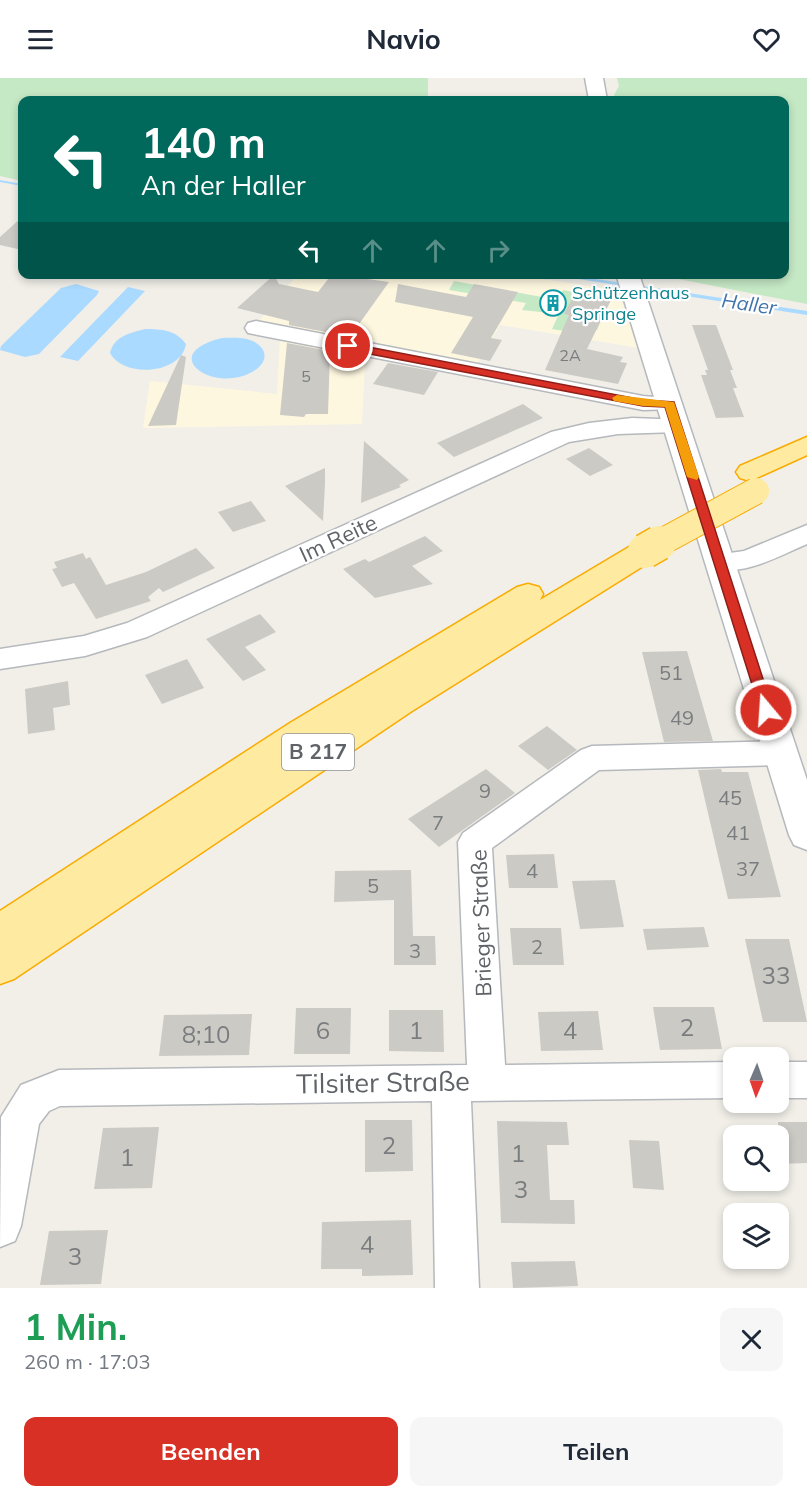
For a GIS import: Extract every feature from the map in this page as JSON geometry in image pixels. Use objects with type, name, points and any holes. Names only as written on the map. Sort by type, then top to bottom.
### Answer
[{"type":"highway","name":"B 217","points":[[0,932],[302,732],[503,608],[642,541],[753,482],[807,445]]},
{"type":"highway","name":"B 217","points":[[753,482],[807,467]]},
{"type":"highway","name":"B 217","points":[[0,967],[317,753],[512,629],[642,541]]},
{"type":"street","points":[[594,78],[597,96]]},
{"type":"street","points":[[630,284],[807,835]]},
{"type":"street","points":[[256,328],[643,403],[673,414]]},
{"type":"street","name":"Im Reite","points":[[0,658],[85,646],[138,630],[560,437],[591,428],[673,414]]},
{"type":"street","points":[[719,562],[749,559],[807,534]]},
{"type":"street","name":"Brieger Straße","points":[[469,1082],[475,842],[592,758],[780,753]]},
{"type":"street","name":"Tilsiter Straße","points":[[0,1226],[21,1117],[35,1098],[59,1088],[723,1080]]},
{"type":"street","points":[[789,1080],[807,1080]]},
{"type":"street","points":[[457,1288],[469,1082]]},
{"type":"shaded area","points":[[294,279],[542,279],[618,290],[639,348],[500,325],[476,366],[366,345],[362,424],[143,428],[150,381],[277,394],[280,339],[250,332]]},
{"type":"green space","points":[[0,78],[428,78],[428,96],[18,96],[18,180],[0,176]]},
{"type":"green space","points":[[617,78],[807,78],[807,304],[679,279],[789,279],[789,96],[614,96],[619,86]]},
{"type":"green space","points":[[454,281],[558,300],[563,290],[590,295],[580,316],[601,320],[597,330],[580,327],[577,333],[552,329],[559,314],[522,310],[526,303],[449,290]]},
{"type":"water","points":[[76,284],[99,291],[39,354],[25,357],[0,350],[1,346],[61,288]]},
{"type":"water","points":[[128,287],[145,291],[78,361],[60,357]]},
{"type":"water","points":[[145,329],[162,330],[178,336],[186,344],[182,354],[174,362],[151,370],[138,369],[117,361],[110,353],[115,343],[123,336]]},
{"type":"water","points":[[222,338],[243,338],[256,343],[263,351],[262,364],[252,372],[237,378],[208,375],[198,369],[192,362],[193,353],[203,345]]},
{"type":"building","points":[[18,221],[18,249],[0,245],[0,237]]},
{"type":"building","points":[[270,279],[276,279],[279,284],[318,292],[328,279],[368,279],[389,282],[352,334],[331,330],[331,333],[289,325],[289,321],[237,308]]},
{"type":"building","points":[[398,284],[466,297],[474,284],[518,292],[491,338],[502,340],[490,361],[451,353],[473,317],[395,302]]},
{"type":"building","points":[[576,292],[612,298],[587,349],[623,357],[620,362],[627,363],[618,384],[545,370],[569,315],[564,314]]},
{"type":"building","points":[[692,325],[716,325],[733,370],[730,370],[737,388],[733,388],[744,417],[716,418],[701,375],[707,375],[705,370],[708,370]]},
{"type":"building","points":[[287,343],[330,351],[328,414],[306,414],[304,417],[280,415]]},
{"type":"building","points":[[181,355],[186,357],[176,425],[148,426]]},
{"type":"building","points":[[388,363],[438,372],[424,395],[373,384]]},
{"type":"building","points":[[523,404],[543,418],[454,457],[437,443]]},
{"type":"building","points":[[364,441],[409,480],[399,485],[401,487],[361,503]]},
{"type":"building","points":[[589,448],[613,465],[590,476],[566,459]]},
{"type":"building","points":[[325,468],[325,484],[323,521],[285,486]]},
{"type":"building","points":[[251,501],[266,521],[233,532],[218,512]]},
{"type":"building","points":[[425,536],[443,551],[412,566],[433,584],[375,598],[343,569],[365,559],[369,562]]},
{"type":"building","points":[[196,548],[215,568],[163,592],[159,588],[148,597],[151,601],[96,619],[74,583],[62,587],[52,569],[57,568],[54,562],[83,553],[86,559],[90,557],[106,585],[146,572]]},
{"type":"building","points":[[260,614],[276,632],[245,647],[266,670],[243,681],[206,639]]},
{"type":"building","points":[[687,651],[713,741],[664,742],[642,652]]},
{"type":"building","points":[[187,659],[204,688],[162,704],[145,675]]},
{"type":"building","points":[[68,681],[70,705],[53,708],[55,730],[28,734],[25,689]]},
{"type":"building","points":[[547,726],[577,750],[548,770],[518,746]]},
{"type":"building","points":[[486,769],[515,793],[439,847],[408,819]]},
{"type":"building","points":[[721,769],[722,772],[748,772],[781,897],[728,899],[698,770]]},
{"type":"building","points":[[554,854],[558,888],[509,888],[506,855]]},
{"type":"building","points":[[411,870],[413,936],[435,936],[436,965],[394,965],[394,900],[334,902],[335,871]]},
{"type":"building","points":[[615,880],[624,927],[580,929],[572,881]]},
{"type":"building","points":[[704,927],[709,947],[647,950],[643,929]]},
{"type":"building","points":[[510,928],[561,928],[564,965],[513,965]]},
{"type":"building","points":[[745,939],[789,939],[807,1022],[763,1022]]},
{"type":"building","points":[[653,1007],[714,1007],[722,1049],[660,1050]]},
{"type":"building","points":[[296,1008],[351,1008],[350,1054],[294,1054]]},
{"type":"building","points":[[389,1010],[443,1010],[444,1052],[389,1051]]},
{"type":"building","points":[[598,1011],[603,1050],[541,1051],[538,1012]]},
{"type":"building","points":[[252,1014],[249,1055],[159,1056],[164,1015]]},
{"type":"building","points":[[365,1120],[412,1120],[413,1171],[365,1172]]},
{"type":"building","points":[[497,1121],[567,1122],[569,1145],[547,1145],[550,1200],[574,1200],[575,1224],[501,1223]]},
{"type":"building","points":[[778,1122],[807,1122],[807,1163],[789,1164],[789,1125],[778,1125]]},
{"type":"building","points":[[159,1127],[152,1188],[94,1189],[103,1128]]},
{"type":"building","points":[[629,1140],[659,1141],[664,1190],[633,1188]]},
{"type":"building","points":[[411,1220],[413,1275],[362,1276],[362,1269],[321,1269],[322,1222]]},
{"type":"building","points":[[108,1230],[101,1284],[40,1285],[49,1231]]},
{"type":"building","points":[[575,1261],[578,1286],[513,1288],[511,1262]]},
{"type":"waterway","name":"Haller","points":[[0,181],[18,184]]},
{"type":"waterway","name":"Haller","points":[[582,279],[807,313]]},
{"type":"slow traffic","points":[[617,398],[643,403],[670,404],[693,477]]},
{"type":"place","name":"Schützenhaus Springe","points":[[553,303]]},
{"type":"route","points":[[348,346],[643,403],[670,404],[766,710]]}]
